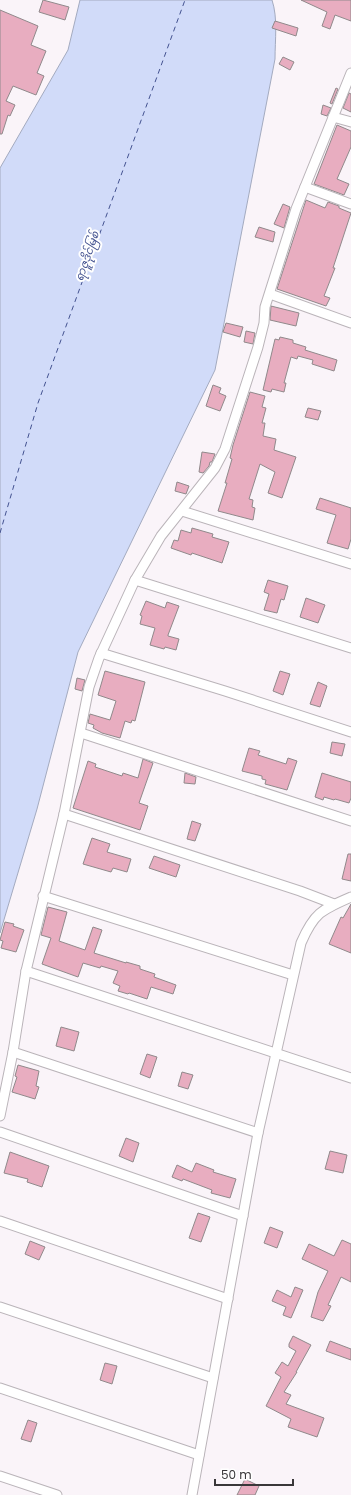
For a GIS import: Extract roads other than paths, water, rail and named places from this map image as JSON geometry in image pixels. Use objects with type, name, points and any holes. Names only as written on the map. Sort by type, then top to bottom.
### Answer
[{"type":"street","points":[[0,1116],[13,1052],[26,971],[64,814],[90,688],[101,653],[135,580],[160,536],[182,511],[215,468],[225,449],[258,347],[264,323],[265,307],[296,209],[351,73]]},
{"type":"street","points":[[333,117],[351,122]]},
{"type":"street","points":[[305,187],[351,204]]},
{"type":"street","points":[[270,294],[351,323]]},
{"type":"street","points":[[182,511],[351,564]]},
{"type":"street","points":[[135,580],[351,648]]},
{"type":"street","points":[[101,653],[351,732]]},
{"type":"street","points":[[81,733],[351,821]]},
{"type":"street","points":[[64,814],[300,891],[334,904]]},
{"type":"street","points":[[43,896],[293,975]]},
{"type":"street","points":[[192,1495],[258,1133],[275,1052],[301,943],[313,919],[334,904],[351,897]]},
{"type":"street","points":[[26,971],[351,1078]]},
{"type":"street","points":[[13,1052],[258,1133]]},
{"type":"street","points":[[0,1132],[243,1216]]},
{"type":"street","points":[[0,1221],[228,1298]]},
{"type":"street","points":[[0,1307],[213,1378]]},
{"type":"street","points":[[0,1388],[199,1455]]},
{"type":"street","points":[[0,1476],[57,1495]]},
{"type":"water","name":"ရာဇူဒိုင်မြစ်","points":[[80,0],[272,0],[276,22],[275,59],[215,370],[78,652],[37,809],[0,933],[0,168],[68,50]]}]
